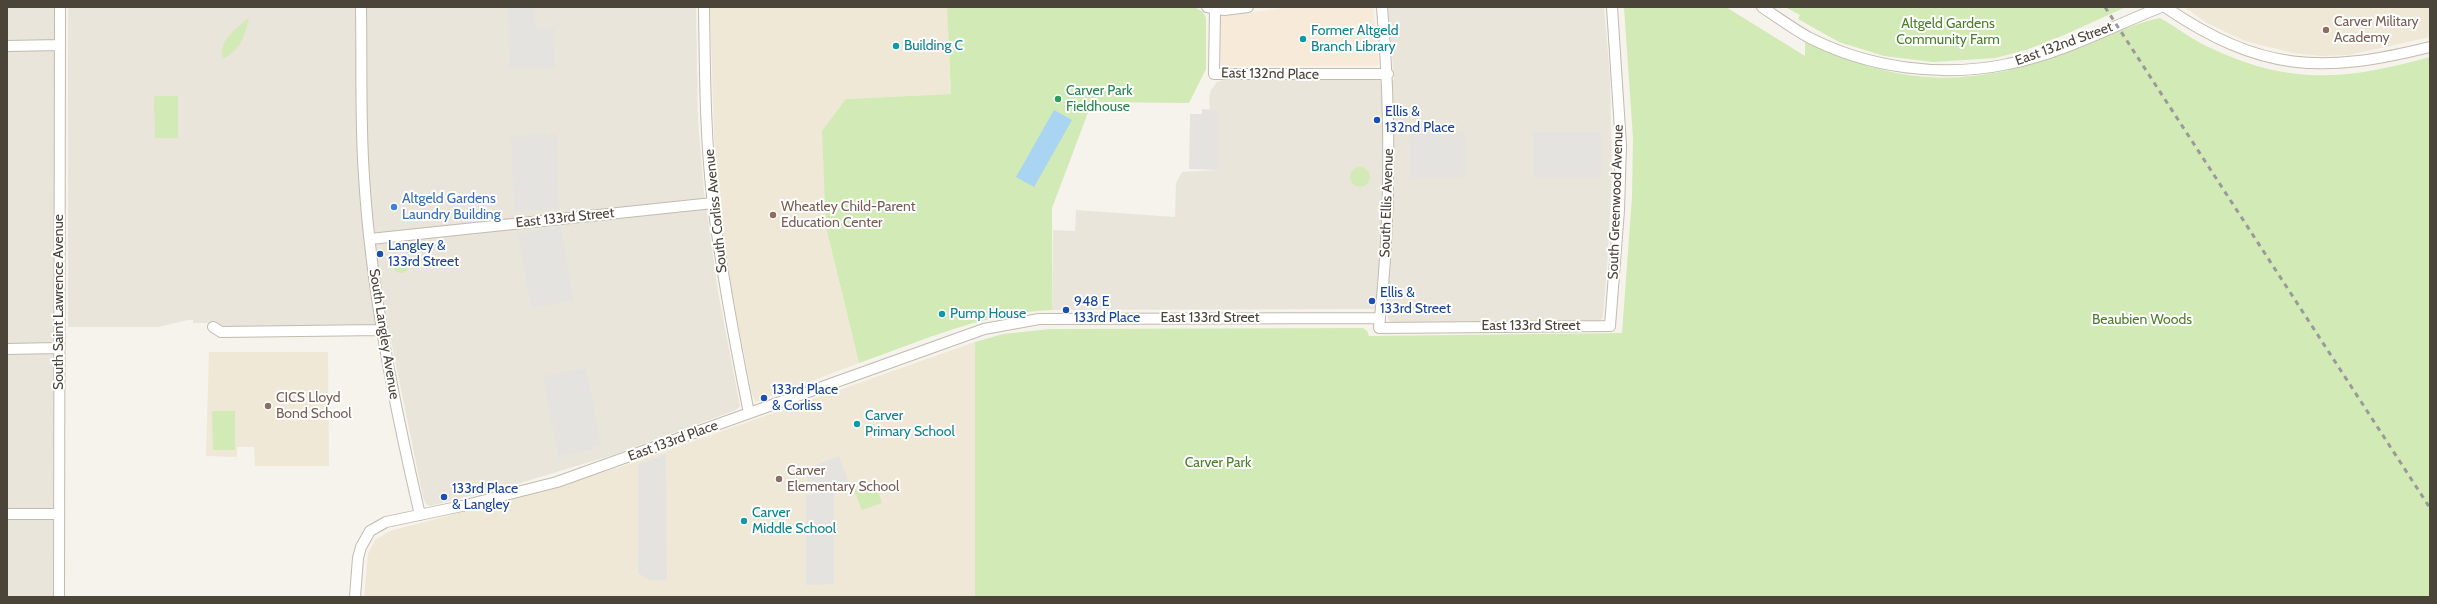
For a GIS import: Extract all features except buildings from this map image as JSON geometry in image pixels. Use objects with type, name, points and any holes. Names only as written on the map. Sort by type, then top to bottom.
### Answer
[{"type":"street","name":"South Saint Lawrence Avenue","points":[[59,597],[58,348],[60,7]]},
{"type":"street","name":"South Langley Avenue","points":[[361,7],[364,175],[370,239],[381,330],[395,408],[420,515]]},
{"type":"street","name":"South Corliss Avenue","points":[[704,7],[706,110],[713,203],[730,319],[749,413]]},
{"type":"street","points":[[1211,8],[1248,7]]},
{"type":"street","name":"South Ellis Avenue","points":[[1380,323],[1388,236],[1388,74],[1382,7]]},
{"type":"street","name":"South Greenwood Avenue","points":[[1610,326],[1619,210],[1620,151],[1612,7]]},
{"type":"street","name":"East 132nd Street","points":[[1762,7],[1808,37],[1849,54],[1907,68],[1936,70],[2008,64],[2052,52],[2161,7]]},
{"type":"street","points":[[2165,7],[2213,36],[2241,49],[2270,58],[2300,63],[2329,65],[2357,62],[2430,47]]},
{"type":"street","name":"East 132nd Place","points":[[1211,8],[1214,74],[1388,74]]},
{"type":"street","points":[[7,46],[60,45]]},
{"type":"street","name":"East 133rd Street","points":[[370,239],[713,203]]},
{"type":"street","name":"East 133rd Street","points":[[1039,319],[1610,326]]},
{"type":"street","name":"East 133rd Place","points":[[355,597],[358,558],[361,547],[370,531],[386,522],[557,482],[984,329],[1039,319]]},
{"type":"street","points":[[213,327],[221,332],[381,330]]},
{"type":"street","points":[[7,349],[58,348]]},
{"type":"street","points":[[7,514],[58,514]]},
{"type":"shaded area","points":[[7,7],[54,7],[56,597],[7,597]]},
{"type":"shaded area","points":[[68,7],[696,7],[698,119],[704,192],[718,292],[740,406],[736,410],[613,455],[510,486],[430,506],[426,504],[423,497],[388,326],[220,328],[216,323],[193,323],[193,320],[188,320],[158,327],[68,327]]},
{"type":"shaded area","points":[[508,7],[535,7],[535,29],[554,28],[555,68],[509,69]]},
{"type":"shaded area","name":"Wheatley Child-Parent Education Center","points":[[710,7],[947,7],[951,94],[846,99],[826,227],[859,363],[756,402],[752,395],[732,293],[719,203],[714,135]]},
{"type":"shaded area","points":[[1292,7],[1373,7],[1379,64],[1376,66],[1223,66],[1221,64],[1220,18],[1223,16]]},
{"type":"shaded area","points":[[1388,7],[1604,7],[1610,77],[1612,171],[1603,317],[1600,321],[1395,323],[1389,321],[1387,310],[1369,309],[1052,310],[1053,230],[1075,231],[1076,210],[1175,217],[1176,183],[1182,172],[1218,170],[1218,110],[1210,110],[1209,98],[1211,90],[1217,82],[1223,80],[1394,80]]},
{"type":"shaded area","name":"Carver Military Academy","points":[[2184,7],[2430,7],[2430,37],[2349,55],[2321,56],[2293,53],[2245,41],[2207,23]]},
{"type":"shaded area","points":[[1202,109],[1218,110],[1218,170],[1189,169],[1190,114],[1202,114]]},
{"type":"shaded area","points":[[1409,132],[1465,132],[1465,177],[1410,177]]},
{"type":"shaded area","points":[[1533,132],[1601,132],[1601,177],[1533,177]]},
{"type":"shaded area","points":[[557,134],[559,210],[514,211],[511,136]]},
{"type":"shaded area","points":[[561,227],[574,301],[531,308],[518,234]]},
{"type":"shaded area","name":"Carver Elementary School","points":[[975,342],[975,597],[364,597],[368,554],[375,540],[390,531],[542,491],[623,466]]},
{"type":"shaded area","name":"CICS Lloyd Bond School","points":[[209,352],[328,352],[329,466],[255,466],[254,447],[237,447],[237,457],[206,456]]},
{"type":"shaded area","points":[[586,368],[601,445],[592,447],[592,450],[558,456],[543,376]]},
{"type":"shaded area","points":[[666,454],[667,580],[649,580],[638,573],[638,464]]},
{"type":"shaded area","points":[[839,456],[849,483],[834,488],[834,584],[806,585],[806,495],[813,495],[805,469]]},
{"type":"green space","points":[[947,7],[1194,7],[1203,12],[1206,18],[1206,69],[1189,103],[1092,102],[1052,208],[1052,310],[1002,316],[978,322],[930,337],[859,363],[826,227],[822,131],[846,99],[951,94]]},
{"type":"green space","points":[[1624,7],[1726,7],[1805,56],[1805,42],[1841,57],[1875,68],[1907,75],[1939,78],[1970,76],[2003,71],[2038,62],[2075,50],[2140,23],[2160,18],[2208,47],[2243,62],[2296,74],[2347,74],[2374,70],[2430,57],[2430,597],[975,597],[975,342],[1003,334],[1051,329],[1363,328],[1367,331],[1369,336],[1622,333],[1632,197],[1633,138]]},
{"type":"green space","name":"Altgeld Gardens Community Farm","points":[[1785,7],[2126,7],[2064,35],[2026,50],[1995,58],[1933,62],[1884,56],[1839,42],[1798,19],[1800,15]]},
{"type":"green space","points":[[249,17],[244,36],[238,46],[223,59],[223,45],[226,40],[234,30]]},
{"type":"green space","points":[[154,96],[178,96],[178,138],[155,138]]},
{"type":"green space","points":[[1356,167],[1364,167],[1370,173],[1370,181],[1364,187],[1356,187],[1350,181],[1350,173]]},
{"type":"green space","points":[[401,255],[407,258],[410,264],[407,270],[401,273],[395,270],[392,264],[395,258]]},
{"type":"green space","points":[[212,411],[235,411],[235,450],[213,450]]},
{"type":"green space","points":[[875,482],[882,503],[862,510],[854,490]]},
{"type":"water","points":[[1054,110],[1072,120],[1034,187],[1016,177]]},
{"type":"railway","points":[[2105,7],[2430,508]]},
{"type":"place","name":"Carver Military Academy","points":[[2326,30]]},
{"type":"place","name":"Former Altgeld Branch Library","points":[[1303,39]]},
{"type":"place","name":"Building C","points":[[896,46]]},
{"type":"place","name":"Carver Park Fieldhouse","points":[[1058,99]]},
{"type":"place","name":"Ellis & 132nd Place","points":[[1377,120]]},
{"type":"place","name":"Altgeld Gardens Laundry Building","points":[[394,207]]},
{"type":"place","name":"Wheatley Child-Parent Education Center","points":[[773,215]]},
{"type":"place","name":"Langley & 133rd Street","points":[[380,254]]},
{"type":"place","name":"Ellis & 133rd Street","points":[[1372,301]]},
{"type":"place","name":"948 E 133rd Place","points":[[1066,310]]},
{"type":"place","name":"Pump House","points":[[942,314]]},
{"type":"place","name":"133rd Place & Corliss","points":[[764,398]]},
{"type":"place","name":"CICS Lloyd Bond School","points":[[268,406]]},
{"type":"place","name":"Carver Primary School","points":[[857,424]]},
{"type":"place","name":"Carver Elementary School","points":[[779,479]]},
{"type":"place","name":"133rd Place & Langley","points":[[444,497]]},
{"type":"place","name":"Carver Middle School","points":[[744,521]]},
{"type":"park label","name":"Beaubien Woods","points":[[2142,320]]},
{"type":"park label","name":"Carver Park","points":[[1218,463]]}]
